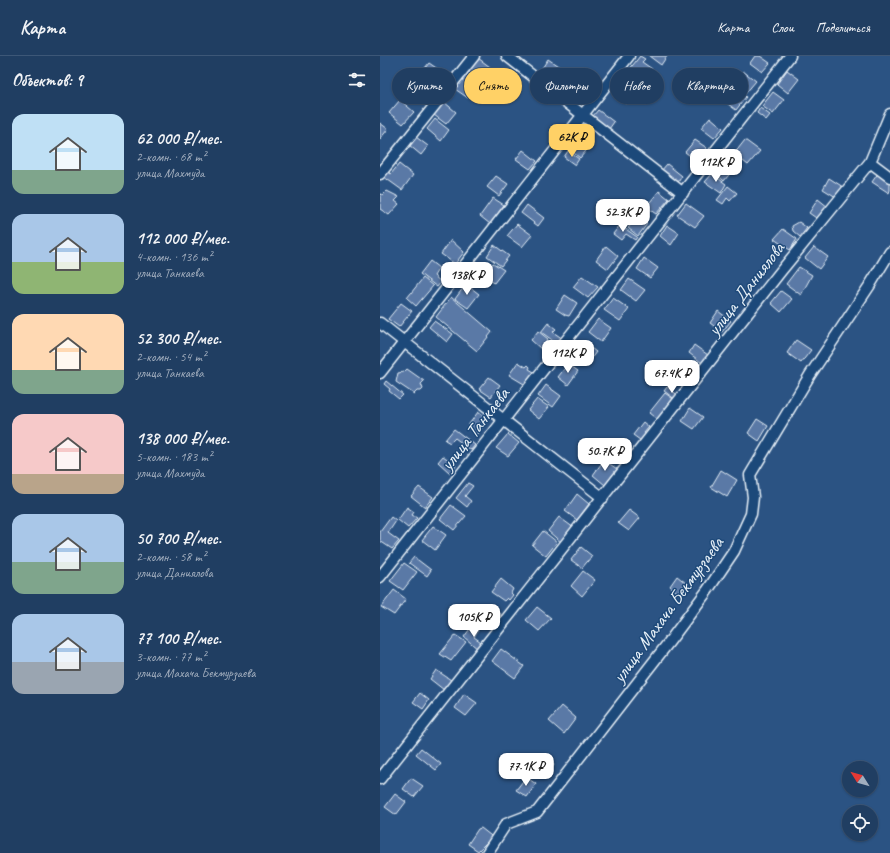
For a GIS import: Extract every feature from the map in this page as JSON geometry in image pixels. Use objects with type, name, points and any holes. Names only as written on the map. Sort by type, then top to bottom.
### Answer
[{"type":"street","points":[[380,174],[474,56]]},
{"type":"street","points":[[508,56],[682,192]]},
{"type":"street","points":[[380,373],[629,56]]},
{"type":"street","name":"улица Танкаева","points":[[380,577],[790,56]]},
{"type":"street","name":"улица Даниялова","points":[[380,780],[781,271],[870,162],[890,114]]},
{"type":"street","points":[[870,162],[890,177]]},
{"type":"street","name":"улица Махача Бекмурзаева","points":[[486,853],[506,824],[537,812],[711,585],[734,550],[750,514],[753,497],[750,475],[810,375],[870,285],[890,252]]},
{"type":"street","points":[[380,323],[603,498]]},
{"type":"building","points":[[640,56],[645,59],[642,62],[651,68],[631,68]]},
{"type":"building","points":[[649,56],[667,56],[661,65]]},
{"type":"building","points":[[755,56],[760,56],[770,63],[762,72],[750,63]]},
{"type":"building","points":[[478,58],[490,67],[489,68],[470,68]]},
{"type":"building","points":[[548,59],[561,68],[542,68]]},
{"type":"building","points":[[429,63],[436,68],[425,68]]},
{"type":"building","points":[[787,70],[799,79],[788,93],[777,84]]},
{"type":"building","points":[[748,75],[756,81],[748,90]]},
{"type":"building","points":[[464,77],[464,95],[456,90]]},
{"type":"building","points":[[773,92],[784,100],[773,114],[762,106]]},
{"type":"building","points":[[397,104],[405,104],[414,112],[403,124],[389,113]]},
{"type":"building","points":[[442,104],[446,104],[456,112],[446,124],[434,115]]},
{"type":"building","points":[[728,104],[741,104],[736,110]]},
{"type":"building","points":[[760,108],[770,115],[766,120],[757,113]]},
{"type":"building","points":[[598,110],[614,122],[609,129],[593,116]]},
{"type":"building","points":[[710,117],[723,128],[714,138],[701,128]]},
{"type":"building","points":[[435,119],[449,130],[441,141],[427,129]]},
{"type":"building","points":[[380,123],[388,129],[380,139]]},
{"type":"building","points":[[416,137],[428,146],[421,155],[409,145]]},
{"type":"building","points":[[571,137],[586,151],[580,158],[565,146]]},
{"type":"building","points":[[695,140],[707,148],[697,161],[685,152]]},
{"type":"building","points":[[745,140],[760,151],[748,165],[734,154]]},
{"type":"building","points":[[523,150],[537,161],[530,169],[516,159]]},
{"type":"building","points":[[568,151],[579,159],[575,165],[564,157]]},
{"type":"building","points":[[718,161],[732,171],[724,181],[712,170]]},
{"type":"building","points":[[399,164],[413,175],[402,190],[384,177],[387,171],[391,174]]},
{"type":"building","points":[[667,164],[682,176],[677,184],[661,171]]},
{"type":"building","points":[[879,172],[890,179],[889,193],[872,182]]},
{"type":"building","points":[[712,174],[726,184],[721,193],[705,182]]},
{"type":"building","points":[[496,176],[508,184],[499,196],[487,187]]},
{"type":"building","points":[[829,178],[843,187],[836,197],[823,189]]},
{"type":"building","points":[[728,186],[737,193],[730,201],[727,198],[723,204],[717,200]]},
{"type":"building","points":[[387,191],[399,197],[395,201],[399,204],[389,215],[380,209],[380,194],[383,195]]},
{"type":"building","points":[[659,191],[669,199],[656,214],[646,207]]},
{"type":"building","points":[[493,198],[504,205],[490,224],[480,216]]},
{"type":"building","points":[[818,199],[828,207],[819,220],[809,213]]},
{"type":"building","points":[[686,203],[704,216],[695,227],[677,215]]},
{"type":"building","points":[[527,205],[544,218],[538,226],[521,213]]},
{"type":"building","points":[[637,216],[647,224],[638,236],[628,228]]},
{"type":"building","points":[[799,222],[807,228],[800,237],[793,231],[792,226]]},
{"type":"building","points":[[517,224],[532,235],[522,247],[507,236]]},
{"type":"building","points":[[620,225],[637,237],[635,240],[626,234],[621,240],[613,234]]},
{"type":"building","points":[[667,225],[679,233],[671,245],[660,236]]},
{"type":"building","points":[[783,229],[797,239],[790,250],[774,239]]},
{"type":"building","points":[[451,240],[464,252],[455,264],[441,254]]},
{"type":"building","points":[[494,245],[509,256],[501,266],[487,256]]},
{"type":"building","points":[[606,246],[618,256],[608,269],[596,260]]},
{"type":"building","points":[[814,247],[828,257],[819,269],[805,258]]},
{"type":"building","points":[[644,258],[658,268],[650,278],[637,269]]},
{"type":"building","points":[[430,261],[439,268],[434,276],[441,282],[437,287],[420,274]]},
{"type":"building","points":[[493,263],[504,270],[494,283],[484,275]]},
{"type":"building","points":[[799,267],[812,275],[801,295],[786,284]]},
{"type":"building","points":[[582,276],[598,287],[588,298],[573,287]]},
{"type":"building","points":[[423,278],[433,286],[416,306],[407,298]]},
{"type":"building","points":[[629,279],[645,290],[636,301],[621,290]]},
{"type":"building","points":[[466,284],[479,294],[468,308],[455,299]]},
{"type":"building","points":[[781,291],[792,299],[781,312],[771,303]]},
{"type":"building","points":[[565,295],[577,303],[569,316],[556,309]]},
{"type":"building","points":[[451,297],[492,332],[477,351],[436,317]]},
{"type":"building","points":[[613,298],[629,309],[620,321],[604,310]]},
{"type":"building","points":[[401,303],[412,311],[399,327],[388,319]]},
{"type":"building","points":[[718,311],[731,321],[722,332],[710,323]]},
{"type":"building","points":[[598,319],[611,328],[601,342],[588,332]]},
{"type":"building","points":[[434,321],[453,334],[447,342],[429,327]]},
{"type":"building","points":[[548,323],[556,329],[553,332],[563,339],[559,345],[541,332]]},
{"type":"building","points":[[538,331],[548,339],[541,349],[531,340]]},
{"type":"building","points":[[796,340],[811,350],[801,363],[787,353]]},
{"type":"building","points":[[582,341],[596,352],[587,364],[572,353]]},
{"type":"building","points":[[694,345],[708,355],[702,363],[689,353]]},
{"type":"building","points":[[518,362],[526,367],[528,365],[530,367],[529,369],[534,372],[524,384],[509,375]]},
{"type":"building","points":[[568,364],[578,371],[568,385],[558,377]]},
{"type":"building","points":[[407,369],[424,381],[421,384],[423,389],[421,391],[417,391],[414,394],[396,382],[398,373],[404,372]]},
{"type":"building","points":[[489,377],[500,385],[491,397],[479,389]]},
{"type":"building","points":[[386,381],[403,395],[399,399],[389,391],[390,389],[384,384]]},
{"type":"building","points":[[546,385],[561,396],[553,407],[538,396]]},
{"type":"building","points":[[667,387],[679,396],[676,400],[664,391]]},
{"type":"building","points":[[665,393],[676,401],[659,421],[649,413]]},
{"type":"building","points":[[537,399],[549,407],[539,419],[528,410]]},
{"type":"building","points":[[690,408],[703,417],[694,429],[682,421]]},
{"type":"building","points":[[478,412],[488,420],[477,434],[467,427]]},
{"type":"building","points":[[757,419],[768,426],[759,441],[748,433]]},
{"type":"building","points":[[643,422],[649,427],[644,433],[649,436],[644,443],[633,435]]},
{"type":"building","points":[[454,429],[475,445],[471,450],[455,438],[450,443],[445,440]]},
{"type":"building","points":[[508,434],[519,443],[508,456],[496,448]]},
{"type":"building","points":[[623,448],[632,453],[626,463],[616,457]]},
{"type":"building","points":[[443,456],[456,465],[450,473],[438,462]]},
{"type":"building","points":[[604,460],[617,469],[605,485],[593,475]]},
{"type":"building","points":[[721,470],[737,480],[727,497],[711,487]]},
{"type":"building","points":[[468,483],[473,486],[465,496],[471,501],[467,507],[456,498]]},
{"type":"building","points":[[419,487],[433,497],[425,507],[411,496]]},
{"type":"building","points":[[577,494],[589,504],[577,520],[565,511]]},
{"type":"building","points":[[451,505],[466,516],[454,530],[440,519]]},
{"type":"building","points":[[407,507],[414,512],[412,515],[417,518],[408,528],[398,520]]},
{"type":"building","points":[[629,510],[640,518],[629,531],[618,523]]},
{"type":"building","points":[[391,517],[396,521],[388,533],[399,541],[392,549],[380,541],[380,532]]},
{"type":"building","points":[[559,517],[574,528],[563,544],[548,531]]},
{"type":"building","points":[[433,526],[446,535],[435,550],[422,540]]},
{"type":"building","points":[[543,531],[557,542],[546,556],[532,545]]},
{"type":"building","points":[[581,547],[592,556],[582,568],[571,560]]},
{"type":"building","points":[[414,557],[431,570],[427,576],[409,563]]},
{"type":"building","points":[[404,563],[417,572],[403,590],[390,581]]},
{"type":"building","points":[[583,571],[595,580],[582,596],[571,586]]},
{"type":"building","points":[[677,576],[686,583],[678,593],[670,586]]},
{"type":"building","points":[[501,579],[513,589],[511,593],[513,595],[509,600],[507,598],[504,601],[491,592]]},
{"type":"building","points":[[394,590],[406,599],[394,615],[381,607]]},
{"type":"building","points":[[488,604],[501,614],[500,616],[496,614],[490,623],[479,615]]},
{"type":"building","points":[[537,607],[551,618],[539,631],[526,620]]},
{"type":"building","points":[[472,626],[478,630],[474,637],[484,644],[479,650],[464,637]]},
{"type":"building","points":[[455,635],[466,642],[451,661],[440,654]]},
{"type":"building","points":[[501,649],[524,666],[515,678],[492,661]]},
{"type":"building","points":[[436,670],[451,680],[444,690],[430,679]]},
{"type":"building","points":[[420,693],[429,700],[423,709],[413,702]]},
{"type":"building","points":[[464,694],[477,703],[466,716],[455,708]]},
{"type":"building","points":[[562,706],[576,718],[564,734],[549,721]]},
{"type":"building","points":[[421,748],[441,764],[436,770],[416,754]]},
{"type":"building","points":[[545,755],[554,765],[544,778],[532,768]]},
{"type":"building","points":[[526,777],[536,784],[527,797],[516,790]]},
{"type":"building","points":[[411,778],[423,786],[414,797],[403,789]]},
{"type":"building","points":[[395,794],[406,802],[396,815],[385,807]]},
{"type":"building","points":[[481,828],[495,839],[491,844],[487,842],[478,851],[468,844],[478,829]]}]
